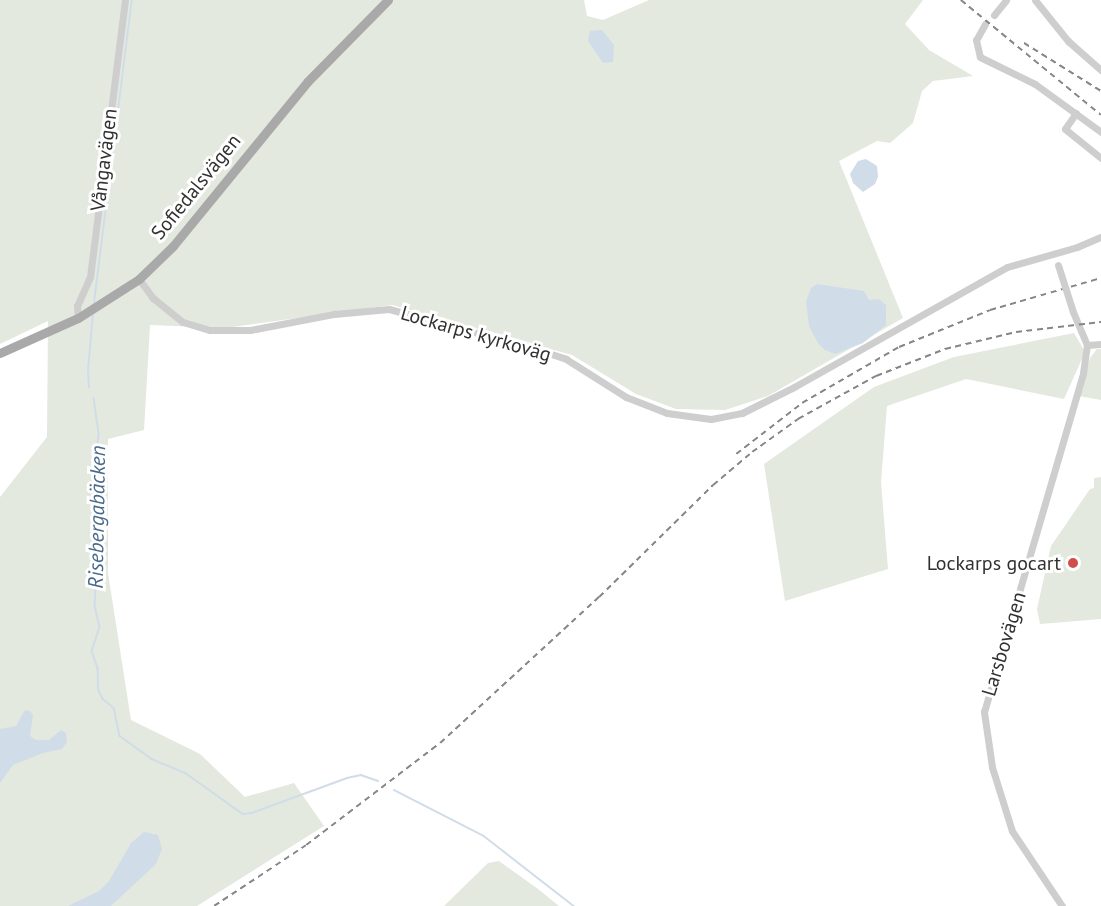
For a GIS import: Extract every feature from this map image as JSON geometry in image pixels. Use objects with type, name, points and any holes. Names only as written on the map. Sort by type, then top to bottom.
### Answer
[{"type":"main road","name":"Sofiedalsvägen","points":[[0,353],[103,304],[139,279],[173,246],[308,81],[388,0]]},
{"type":"street","name":"Vångavägen","points":[[80,316],[76,306],[90,277],[125,0]]},
{"type":"street","points":[[993,15],[1006,0]]},
{"type":"street","points":[[1035,0],[1068,41],[1101,70]]},
{"type":"street","points":[[986,24],[976,40],[980,57],[1035,84],[1101,132]]},
{"type":"street","points":[[1076,113],[1065,129],[1101,158]]},
{"type":"street","name":"Lockarps kyrkoväg","points":[[139,279],[153,298],[183,322],[210,330],[250,330],[334,314],[389,309],[566,359],[626,397],[667,413],[711,419],[742,413],[763,403],[1007,267],[1054,254],[1101,237]]},
{"type":"street","name":"Larsbovägen","points":[[1054,254],[1086,345],[1083,374],[984,712],[992,767],[1012,831],[1062,906]]},
{"type":"street","points":[[1086,345],[1101,344]]},
{"type":"shaded area","points":[[0,0],[584,0],[587,16],[603,20],[649,0],[923,0],[905,24],[929,50],[973,76],[933,81],[922,91],[913,123],[890,143],[877,141],[839,161],[903,318],[768,396],[725,410],[676,409],[636,394],[572,355],[392,305],[225,328],[150,325],[144,430],[108,439],[108,573],[131,720],[200,754],[245,797],[294,783],[324,826],[197,906],[0,906],[0,497],[47,437],[48,321],[0,344]]},
{"type":"shaded area","points":[[602,30],[614,45],[613,62],[603,63],[588,41],[590,31]]},
{"type":"shaded area","points":[[866,159],[877,166],[878,177],[875,184],[863,192],[853,183],[850,174],[858,161]]},
{"type":"shaded area","points":[[817,284],[864,291],[869,300],[879,299],[886,305],[886,325],[863,343],[835,354],[825,350],[818,343],[809,326],[806,302],[811,288]]},
{"type":"shaded area","points":[[1074,333],[1085,352],[1064,399],[966,379],[887,406],[881,482],[888,569],[785,601],[764,464],[874,387],[954,357]]},
{"type":"shaded area","points":[[1097,349],[1101,349],[1101,400],[1079,396],[1090,358]]},
{"type":"shaded area","name":"Lockarps gocart","points":[[1101,477],[1101,619],[1040,624],[1037,609],[1051,546],[1090,489],[1094,488],[1094,478]]},
{"type":"shaded area","points":[[25,710],[30,711],[33,715],[30,736],[36,740],[49,740],[61,730],[66,733],[67,742],[62,749],[43,753],[13,765],[0,783],[0,729],[16,726]]},
{"type":"shaded area","points":[[144,832],[158,835],[162,849],[156,864],[111,906],[68,906],[99,891],[109,881],[131,843]]},
{"type":"shaded area","points":[[499,861],[559,906],[444,906],[488,863]]},
{"type":"waterway","name":"Risebergabäcken","points":[[94,303],[132,0]]},
{"type":"waterway","name":"Risebergabäcken","points":[[89,388],[88,370],[93,314]]},
{"type":"waterway","name":"Risebergabäcken","points":[[94,398],[99,435],[94,475],[92,543],[98,557],[95,606],[100,627],[92,651],[98,668],[99,691],[103,699],[114,708],[120,736],[152,759],[187,774],[243,814],[252,813],[347,778],[361,775],[378,781]]},
{"type":"waterway","name":"Risebergabäcken","points":[[394,790],[484,836],[574,906]]},
{"type":"railway","points":[[961,0],[1101,115]]},
{"type":"railway","points":[[1024,43],[1101,91]]},
{"type":"railway","points":[[736,454],[802,403],[899,347],[990,310],[1101,278]]},
{"type":"railway","points":[[214,906],[306,845],[440,743],[599,597],[713,485],[752,452],[798,419],[876,376],[945,349],[1016,332],[1101,322]]},
{"type":"place","name":"Lockarps gocart","points":[[1073,563]]}]
